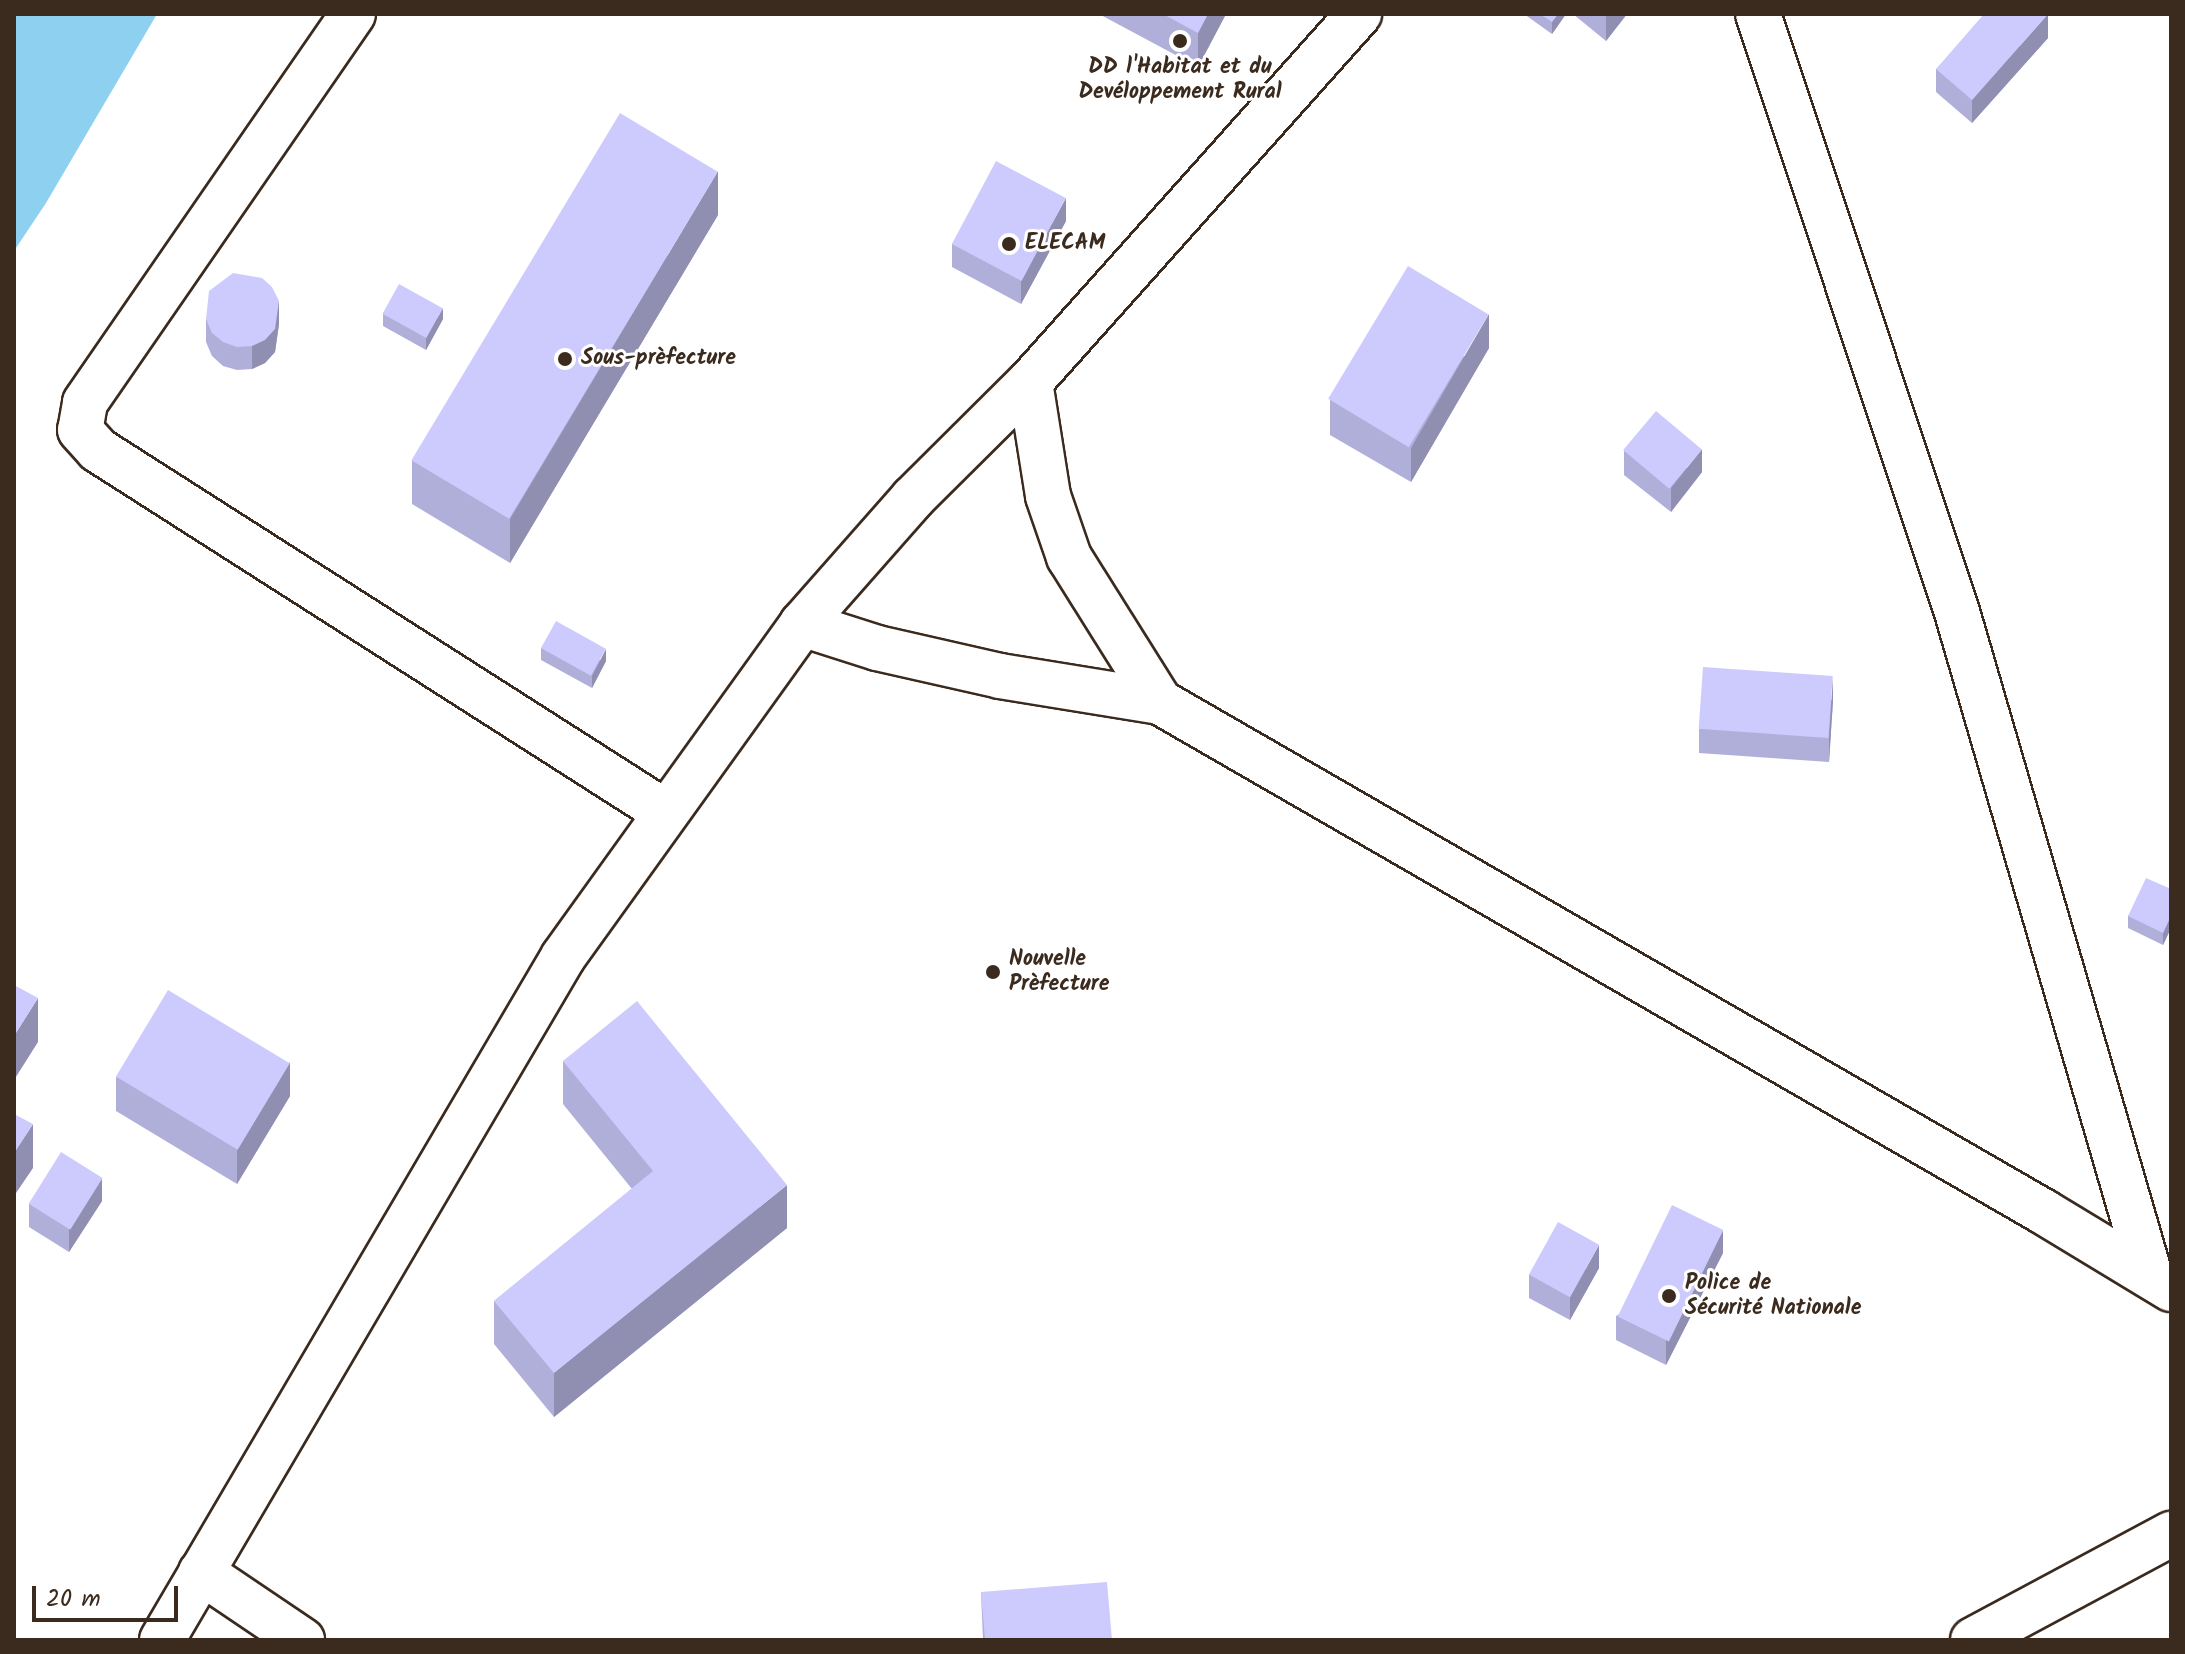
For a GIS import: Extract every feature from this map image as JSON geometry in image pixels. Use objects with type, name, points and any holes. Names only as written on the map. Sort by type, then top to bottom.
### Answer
[{"type":"street","points":[[353,14],[85,403],[80,430],[98,450],[665,812]]},
{"type":"street","points":[[162,1640],[563,957],[802,624],[913,498],[1030,382],[1359,14]]},
{"type":"street","points":[[1758,14],[1957,612],[2160,1282]]},
{"type":"street","points":[[1030,382],[1048,496],[1069,557],[1160,702]]},
{"type":"street","points":[[802,624],[877,648],[1000,676],[1160,702],[2160,1282]]},
{"type":"street","points":[[1973,1640],[2171,1534]]},
{"type":"street","points":[[201,1572],[302,1640]]},
{"type":"water","points":[[14,14],[157,14],[46,203],[14,251]]},
{"type":"building","points":[[1163,14],[1208,14],[1198,33]]},
{"type":"building","points":[[1540,14],[1558,14],[1552,22]]},
{"type":"building","points":[[1984,14],[2048,14],[1972,100],[1936,69]]},
{"type":"building","name":"Sous-prèfecture","points":[[620,113],[718,172],[509,519],[411,460]]},
{"type":"building","name":"ELECAM","points":[[996,161],[1066,198],[1022,281],[952,244]]},
{"type":"building","points":[[1408,266],[1489,314],[1409,447],[1328,399]]},
{"type":"building","points":[[233,273],[262,278],[272,287],[279,301],[275,329],[265,340],[252,346],[237,347],[223,342],[212,333],[206,319],[209,291]]},
{"type":"building","points":[[399,284],[443,308],[426,338],[383,314]]},
{"type":"building","points":[[1656,411],[1702,450],[1669,489],[1623,450]]},
{"type":"building","points":[[556,621],[606,649],[591,676],[541,648]]},
{"type":"building","points":[[1703,667],[1833,676],[1828,738],[1699,729]]},
{"type":"building","points":[[2146,878],[2171,889],[2171,916],[2163,933],[2128,916]]},
{"type":"building","points":[[14,985],[38,998],[14,1036]]},
{"type":"building","points":[[168,990],[290,1063],[238,1150],[116,1077]]},
{"type":"building","points":[[637,1001],[787,1185],[554,1373],[494,1301],[653,1171],[563,1061]]},
{"type":"building","points":[[14,1114],[33,1124],[14,1153]]},
{"type":"building","points":[[61,1152],[103,1178],[70,1230],[29,1204]]},
{"type":"building","name":"Police de Sécurité Nationale","points":[[1672,1205],[1723,1230],[1669,1341],[1618,1316]]},
{"type":"building","points":[[1558,1222],[1599,1245],[1570,1297],[1529,1274]]},
{"type":"building","points":[[1107,1582],[1112,1640],[985,1640],[981,1592]]},
{"type":"place","name":"DD l'Habitat et du Devéloppement Rural","points":[[1180,41]]},
{"type":"place","name":"ELECAM","points":[[1009,244]]},
{"type":"place","name":"Sous-prèfecture","points":[[565,359]]},
{"type":"place","name":"Nouvelle Prèfecture","points":[[993,972]]},
{"type":"place","name":"Police de Sécurité Nationale","points":[[1669,1296]]}]
